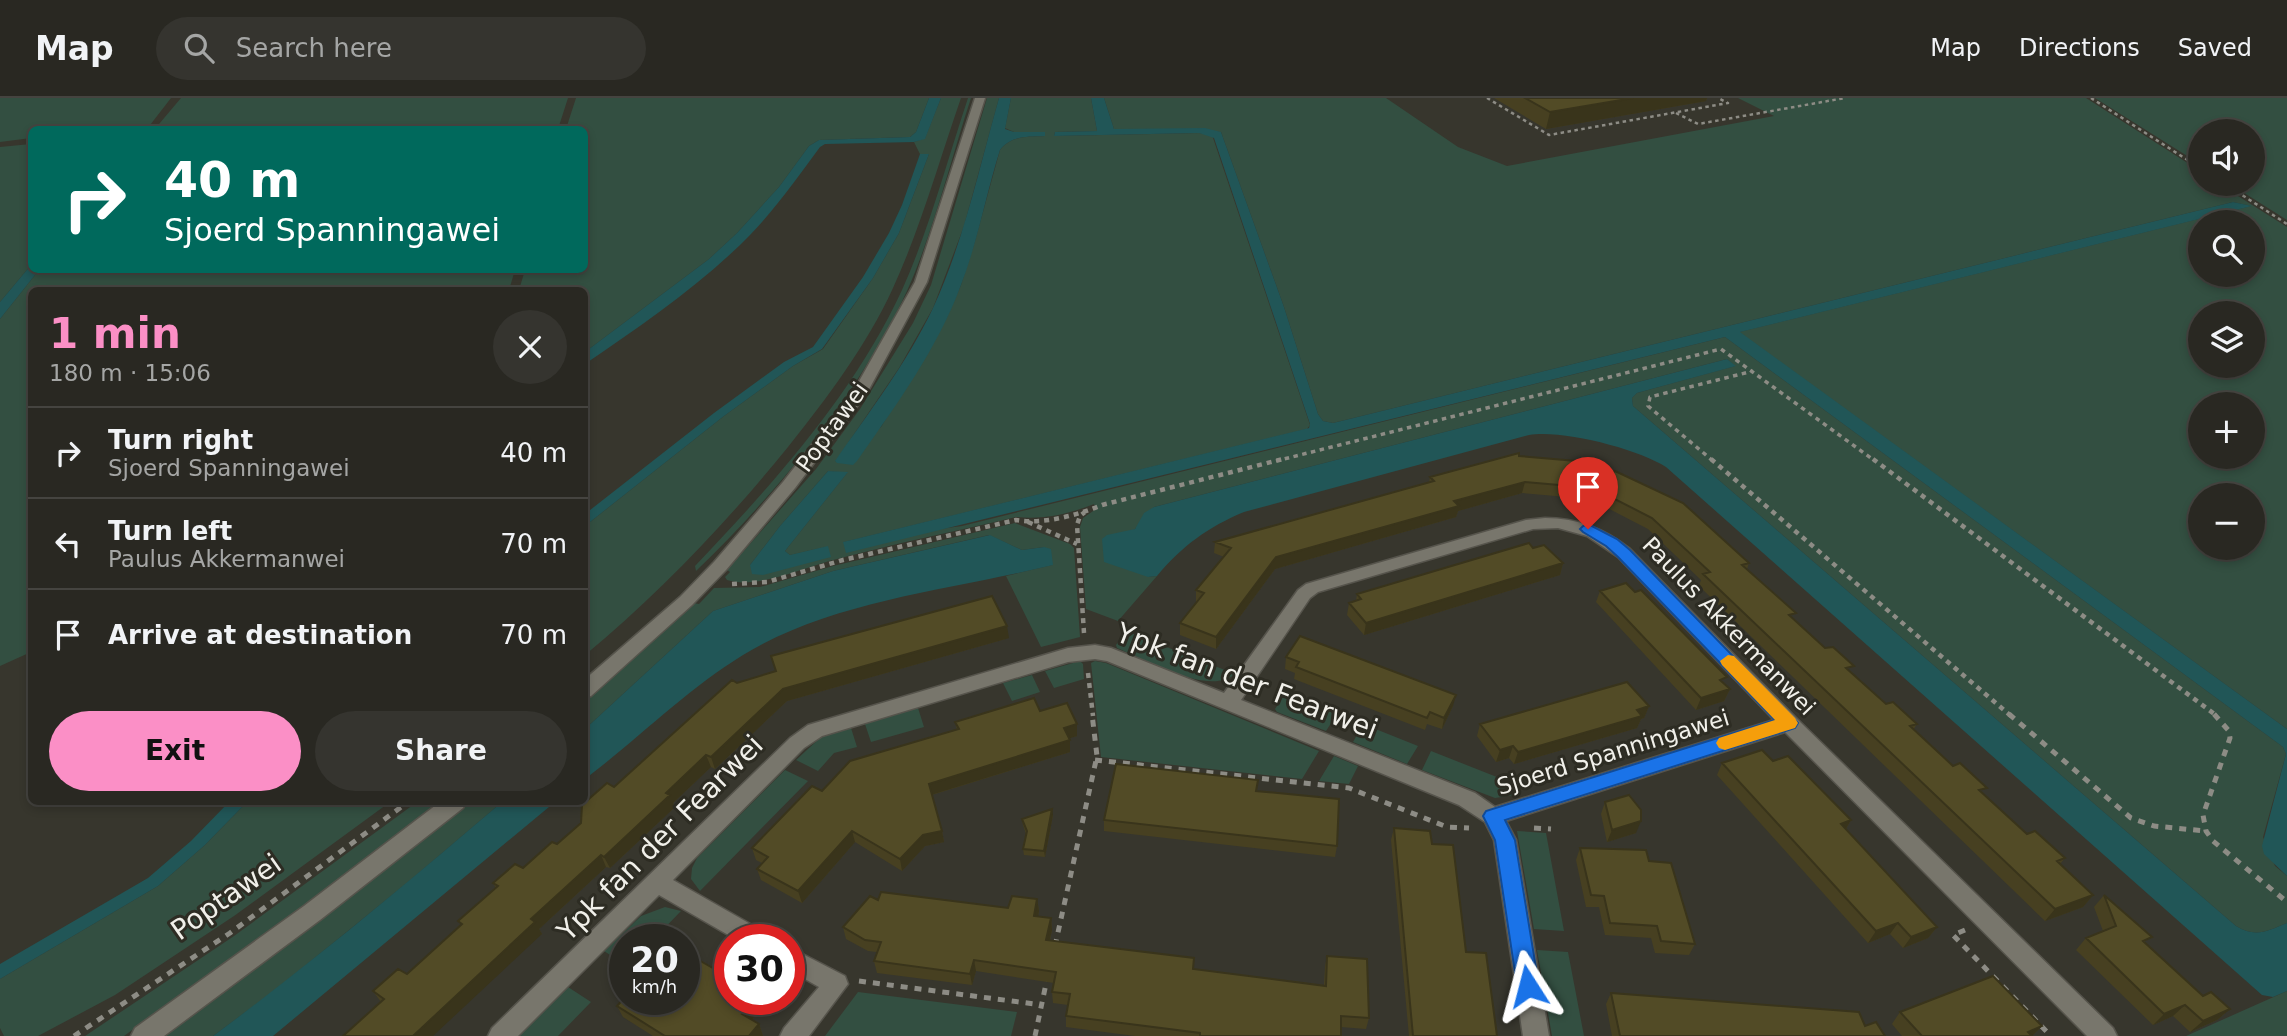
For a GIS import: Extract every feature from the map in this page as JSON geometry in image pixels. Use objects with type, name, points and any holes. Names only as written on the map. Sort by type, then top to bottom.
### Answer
[{"type":"street","name":"Poptawei","points":[[588,687],[686,601],[720,566],[789,485],[860,393],[921,282],[980,98]]},
{"type":"street","name":"Paulus Akkermanwei","points":[[1228,703],[1307,591],[1532,524],[1560,523],[1588,529],[1612,542],[1789,723],[2104,1036]]},
{"type":"street","name":"Ypk fan der Fearwei","points":[[501,1036],[797,743],[815,730],[1085,652],[1111,655],[1468,799],[1496,822]]},
{"type":"street","name":"Sjoerd Spanningawei","points":[[1496,822],[1789,723]]},
{"type":"street","points":[[144,1036],[312,913],[451,805]]},
{"type":"street","points":[[1496,822],[1505,840],[1536,1036]]},
{"type":"street","points":[[656,882],[730,924]]},
{"type":"street","points":[[793,1036],[836,984],[805,967]]},
{"type":"path","points":[[1487,98],[1549,135],[1728,103],[1717,98]]},
{"type":"path","points":[[1676,113],[1698,124],[1845,98]]},
{"type":"path","points":[[2091,98],[2188,160]]},
{"type":"path","points":[[2244,196],[2287,224]]},
{"type":"path","points":[[1754,370],[1650,397],[1648,407],[2131,818],[2154,826],[2206,831]]},
{"type":"path","points":[[1054,950],[1095,760],[1077,544],[1077,525],[1080,516],[1086,512]]},
{"type":"path","points":[[1027,522],[1077,544]]},
{"type":"path","points":[[1095,760],[1349,788],[1447,827],[1496,822],[1551,829]]},
{"type":"path","name":"Poptawei","points":[[74,1036],[230,933],[404,805]]},
{"type":"path","points":[[1989,922],[1953,935],[2052,1036]]},
{"type":"path","points":[[1035,1036],[1048,978]]},
{"type":"path","points":[[836,984],[858,981],[1042,1005]]},
{"type":"green space","points":[[0,98],[171,98],[149,126],[28,126],[28,138],[0,142]]},
{"type":"green space","points":[[181,98],[568,98],[559,126],[157,126]]},
{"type":"green space","points":[[576,98],[929,98],[916,132],[910,137],[819,140],[809,146],[779,187],[709,259],[588,350],[588,287],[520,287],[524,273],[588,273],[588,126],[567,126]]},
{"type":"green space","points":[[941,98],[961,98],[903,265],[883,309],[859,350],[803,428],[741,502],[666,582],[588,652],[588,524],[724,416],[793,366],[823,349],[873,278],[899,233],[929,154],[920,154],[914,142],[925,138]]},
{"type":"green space","points":[[968,98],[971,98],[925,245],[907,291],[887,329],[841,404],[814,440],[756,509],[696,571],[695,566],[754,503],[810,436],[883,328],[921,244]]},
{"type":"green space","points":[[987,98],[999,98],[964,226],[933,308],[899,368],[835,462],[881,427],[946,319],[961,285],[1000,150],[1015,139],[1045,136],[1044,132],[1014,132],[1005,128],[1011,98],[1091,98],[1097,131],[1055,132],[1054,136],[1212,135],[1310,425],[1307,429],[844,542],[962,526],[1725,337],[2283,747],[2286,754],[2263,837],[2275,866],[2287,876],[2287,923],[2267,931],[2256,932],[2236,926],[1633,406],[1632,398],[1637,393],[1735,366],[1727,359],[1154,507],[1130,532],[1148,577],[1157,576],[1118,621],[1086,609],[1080,527],[1083,518],[1096,509],[1094,504],[1056,515],[1016,517],[904,542],[767,580],[727,580],[725,577],[730,572],[727,570],[816,469],[860,409],[913,323],[931,285]],"holes":[[[828,471],[847,473],[785,551],[790,555],[828,546],[750,565]]]},
{"type":"green space","points":[[1104,98],[1386,98],[1458,147],[1507,166],[1774,116],[1738,98],[2086,98],[2188,163],[2188,196],[2238,196],[2260,210],[2235,210],[2251,206],[2233,202],[2200,210],[2188,210],[2188,213],[1333,423],[1323,421],[1318,414],[1284,307],[1221,132],[1114,129]]},
{"type":"green space","points":[[2095,98],[2287,98],[2287,220],[2249,196],[2265,196],[2265,119],[2188,119],[2188,156]]},
{"type":"green space","points":[[28,144],[28,269],[0,302],[0,147]]},
{"type":"green space","points":[[2265,213],[2287,227],[2287,729],[1739,332],[2188,222],[2188,287],[2265,287]]},
{"type":"green space","points":[[37,273],[514,273],[510,287],[28,287],[28,653],[0,666],[0,319]]},
{"type":"green space","points":[[1015,523],[1070,544],[1074,548],[1080,637],[1041,647],[1006,576],[1052,565],[1044,547],[1022,550],[989,535],[833,571],[713,611],[588,726],[588,699],[693,603],[699,604],[714,588],[760,587],[833,566]]},
{"type":"green space","points":[[1126,631],[1235,674],[1224,680],[1210,681],[1177,674],[1117,648],[1116,645]]},
{"type":"green space","points":[[1080,661],[1083,664],[1084,679],[1054,688],[1045,671]]},
{"type":"green space","points":[[1091,663],[1106,663],[1319,751],[1302,779],[1101,757]]},
{"type":"green space","points":[[1032,675],[1040,692],[1012,701],[1003,683]]},
{"type":"green space","points":[[1285,694],[1337,714],[1326,731],[1277,712],[1275,709]]},
{"type":"green space","points":[[918,708],[924,727],[871,742],[865,724]]},
{"type":"green space","points":[[1363,724],[1418,746],[1407,764],[1353,742]]},
{"type":"green space","points":[[851,728],[857,747],[834,753],[818,771],[796,760],[821,737]]},
{"type":"green space","points":[[1431,751],[1512,783],[1521,794],[1495,798],[1422,770]]},
{"type":"green space","points":[[1334,756],[1358,766],[1349,784],[1319,781]]},
{"type":"green space","points":[[785,770],[808,781],[700,891],[691,879],[697,858]]},
{"type":"green space","points":[[244,805],[386,805],[234,916],[115,995],[38,1036],[4,1036],[0,1028],[0,979],[158,886],[205,845]]},
{"type":"green space","points":[[413,805],[435,805],[303,906],[124,1036],[85,1036],[234,936]]},
{"type":"green space","points":[[466,805],[498,805],[274,991],[213,1036],[165,1036],[308,930]]},
{"type":"green space","points":[[1517,831],[1546,833],[1564,931],[1534,929]]},
{"type":"green space","points":[[665,907],[681,911],[668,924],[633,924],[641,916]]},
{"type":"green space","points":[[1537,950],[1568,952],[1584,1036],[1552,1036]]},
{"type":"green space","points":[[568,987],[591,1002],[558,1036],[519,1036]]},
{"type":"green space","points":[[2287,991],[2287,1036],[2186,1036]]},
{"type":"green space","points":[[858,992],[1017,1012],[1011,1036],[825,1036]]},
{"type":"water","points":[[929,98],[941,98],[925,139],[914,142],[825,144],[820,147],[769,214],[712,271],[588,362],[588,350],[709,259],[737,233],[779,187],[809,146],[819,140],[910,137],[916,132]]},
{"type":"water","points":[[999,98],[1011,98],[1005,129],[1014,132],[1045,132],[1045,136],[1015,139],[1000,150],[967,268],[940,331],[915,376],[857,461],[853,465],[837,463],[835,461],[900,368],[933,308],[954,257]]},
{"type":"water","points":[[1091,98],[1104,98],[1114,129],[1205,128],[1221,132],[1284,307],[1318,414],[1323,421],[1333,423],[2188,213],[2188,222],[1740,332],[2287,729],[2287,876],[2264,854],[2262,846],[2286,754],[2283,747],[1725,337],[846,553],[843,542],[1309,428],[1310,424],[1214,138],[1199,133],[1054,136],[1055,132],[1097,131]]},
{"type":"water","points":[[920,154],[929,154],[899,233],[873,278],[822,349],[793,366],[724,416],[588,524],[588,512],[714,413],[784,362],[813,347],[863,277],[902,205]]},
{"type":"water","points":[[2233,202],[2252,206],[2236,210],[2200,210]]},
{"type":"water","points":[[28,269],[28,273],[37,273],[0,319],[0,302]]},
{"type":"water","points":[[1727,359],[1736,366],[1637,393],[1632,398],[1633,406],[2236,926],[2256,932],[2267,931],[2287,923],[2287,991],[2273,997],[2262,995],[1666,467],[1619,447],[1560,435],[1529,435],[1244,512],[1196,538],[1157,576],[1148,577],[1104,562],[1102,539],[1107,535],[1135,529],[1144,513],[1154,507]]},
{"type":"water","points":[[828,471],[848,472],[785,551],[790,555],[828,546],[831,557],[763,575],[752,574],[750,565]]},
{"type":"water","points":[[990,535],[1022,550],[1044,547],[1051,549],[1053,565],[854,609],[778,636],[722,669],[588,777],[588,726],[713,611],[833,571]]},
{"type":"water","points":[[226,805],[244,805],[205,845],[158,886],[0,979],[0,964],[148,878],[191,841]]},
{"type":"water","points":[[498,805],[551,805],[273,1036],[213,1036],[324,951]]},
{"type":"building","points":[[1525,98],[1633,98],[1550,112]]},
{"type":"building","points":[[1519,453],[1519,456],[1588,462],[1593,488],[1525,482],[1454,501],[1459,506],[1276,557],[1216,637],[1180,623],[1204,593],[1196,590],[1231,548],[1215,542],[1434,481],[1430,477]]},
{"type":"building","points":[[1615,471],[1683,503],[1749,563],[1742,565],[1796,613],[1789,615],[1825,648],[1833,647],[1854,666],[1846,668],[1886,704],[1893,702],[1917,724],[1910,726],[1953,766],[1960,763],[1987,788],[1979,790],[2027,834],[2035,831],[2065,858],[2057,861],[2093,895],[2055,909],[1703,574],[1710,572],[1652,518],[1593,488]]},
{"type":"building","points":[[1529,543],[1533,548],[1544,545],[1563,563],[1366,623],[1349,603],[1361,599],[1357,594]]},
{"type":"building","points":[[1626,583],[1635,592],[1641,590],[1727,677],[1720,680],[1730,689],[1701,698],[1600,591]]},
{"type":"building","points":[[992,596],[1007,626],[783,689],[711,757],[706,755],[666,793],[670,795],[604,857],[601,855],[531,919],[535,922],[413,1036],[343,1036],[384,999],[373,991],[398,969],[407,974],[462,924],[458,921],[498,886],[493,883],[515,864],[523,868],[552,842],[557,844],[581,823],[582,805],[588,805],[588,800],[607,783],[614,787],[732,680],[737,683],[776,671],[771,656]]},
{"type":"building","points":[[1300,636],[1456,695],[1444,718],[1430,712],[1427,718],[1296,667],[1299,662],[1286,657]]},
{"type":"building","points":[[1627,682],[1649,706],[1637,710],[1642,716],[1518,752],[1513,746],[1500,750],[1480,724]]},
{"type":"building","points":[[1034,698],[1040,711],[1067,703],[1077,724],[1064,728],[1070,740],[929,784],[942,831],[923,835],[900,859],[852,831],[798,891],[757,869],[768,857],[752,848],[812,786],[822,791],[850,761],[959,729],[955,722]]},
{"type":"building","points":[[1762,750],[1773,761],[1788,756],[1851,820],[1841,824],[1937,927],[1911,937],[1898,923],[1876,931],[1722,763]]},
{"type":"building","points":[[1116,764],[1258,780],[1256,791],[1339,799],[1337,846],[1104,820]]},
{"type":"building","points":[[1629,795],[1641,810],[1641,821],[1612,830],[1605,802]]},
{"type":"building","points":[[1052,809],[1044,851],[1023,849],[1027,831],[1022,819]]},
{"type":"building","points":[[1394,828],[1430,831],[1432,844],[1453,845],[1466,952],[1486,953],[1497,1036],[1413,1036]]},
{"type":"building","points":[[1580,848],[1646,850],[1649,861],[1671,863],[1695,944],[1661,941],[1657,926],[1610,923],[1604,896],[1591,895]]},
{"type":"building","points":[[881,892],[1008,908],[1012,896],[1037,899],[1034,916],[1051,918],[1046,940],[1194,958],[1193,969],[1326,986],[1327,956],[1367,959],[1369,1018],[1341,1016],[1341,1036],[1200,1036],[1200,1033],[1066,1016],[1070,994],[1052,992],[1056,972],[974,960],[970,974],[874,961],[881,942],[865,940],[843,927],[870,896],[878,900]]},
{"type":"building","points":[[2104,895],[2152,937],[2143,941],[2203,996],[2211,992],[2230,1009],[2203,1021],[2185,1005],[2164,1014],[2086,938],[2116,926]]},
{"type":"building","points":[[700,961],[714,969],[714,1015],[744,1015],[759,1024],[749,1036],[665,1036],[631,1015],[700,1015]]},
{"type":"building","points":[[1993,976],[2042,1026],[2028,1032],[2032,1036],[1922,1036],[1900,1012]]},
{"type":"building","points":[[1611,993],[1859,1012],[1865,1026],[1876,1022],[1885,1036],[1620,1036]]},
{"type":"slow traffic","points":[[1725,743],[1789,723],[1728,661]]},
{"type":"route","points":[[1528,986],[1505,840],[1493,816],[1789,723],[1624,553],[1612,542],[1588,529]]}]
